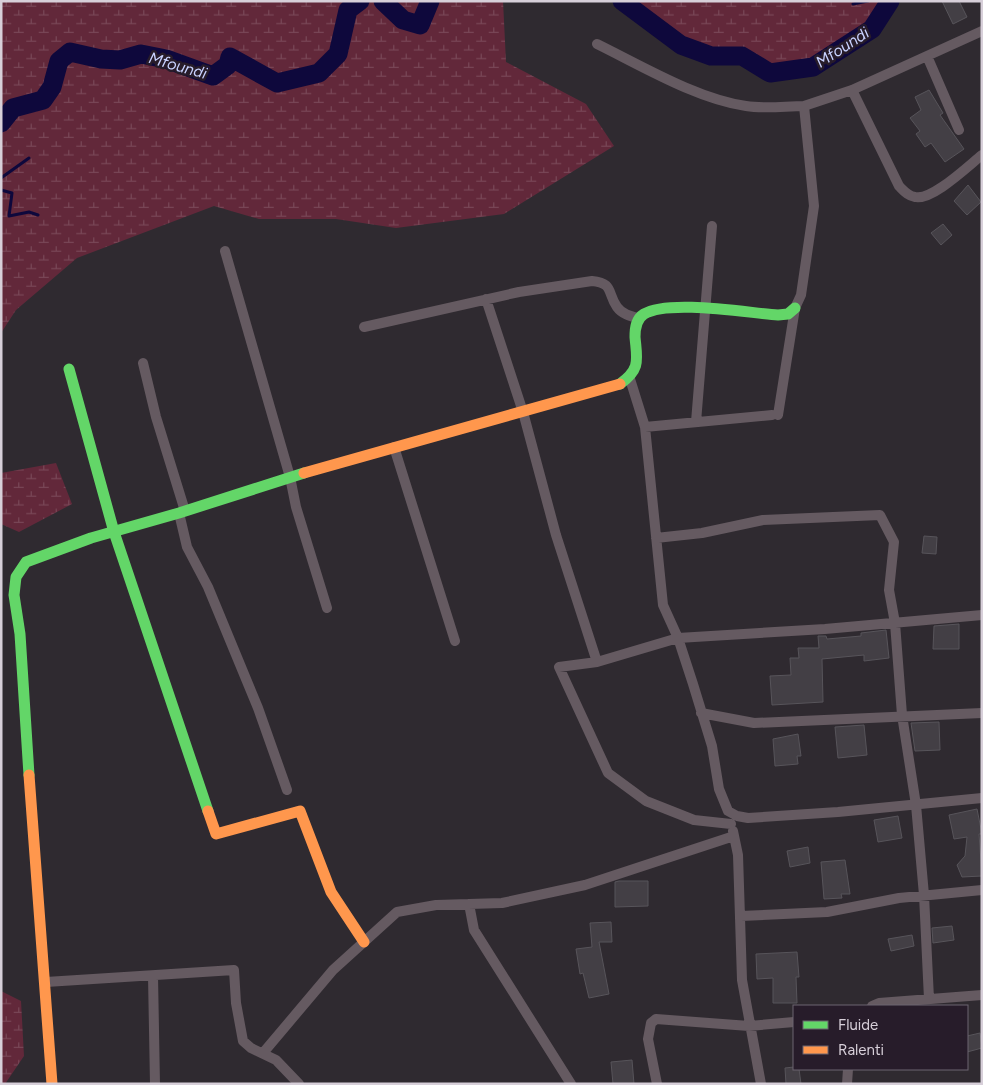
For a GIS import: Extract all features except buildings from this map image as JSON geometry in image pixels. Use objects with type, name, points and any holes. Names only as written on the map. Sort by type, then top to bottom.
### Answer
[{"type":"street","points":[[597,44],[670,81],[729,102],[748,106],[804,106],[852,90],[982,31]]},
{"type":"street","points":[[927,56],[959,130]]},
{"type":"street","points":[[852,90],[899,186],[908,195],[916,198],[928,196],[982,155]]},
{"type":"street","points":[[52,1084],[46,982],[38,912],[14,577],[19,568],[26,562],[114,532],[394,447],[524,412],[630,379],[638,367],[634,325],[638,318],[646,312],[686,307],[778,316],[788,314],[794,308],[801,295],[814,206],[804,106]]},
{"type":"street","points":[[696,422],[712,226]]},
{"type":"street","points":[[225,251],[290,478],[296,507],[327,608]]},
{"type":"street","points":[[364,327],[486,299],[592,281],[602,282],[609,287],[617,307],[624,314],[638,318]]},
{"type":"street","points":[[486,299],[524,412],[556,535],[597,662]]},
{"type":"street","points":[[645,427],[775,415],[794,308]]},
{"type":"street","points":[[143,364],[182,512],[187,547],[208,587],[251,691],[287,790]]},
{"type":"street","points":[[68,369],[114,532],[216,834],[300,811],[331,892],[364,942]]},
{"type":"street","points":[[630,379],[645,427],[663,604],[678,638],[712,746],[719,789],[728,811],[738,855],[742,980],[761,1084]]},
{"type":"street","points":[[394,447],[454,641]]},
{"type":"street","points":[[656,538],[702,533],[763,520],[880,514],[894,542],[889,590],[895,623],[902,715],[916,805],[924,895],[930,999]]},
{"type":"street","points":[[731,824],[694,820],[646,801],[608,773],[559,668],[597,662],[678,638],[982,615]]},
{"type":"street","points":[[701,713],[754,723],[902,715],[982,713]]},
{"type":"street","points":[[728,811],[737,816],[748,818],[982,798]]},
{"type":"street","points":[[264,1053],[333,970],[397,912],[436,905],[502,903],[585,885],[734,836]]},
{"type":"street","points":[[741,916],[827,912],[924,895],[982,890]]},
{"type":"street","points":[[469,904],[474,930],[571,1084]]},
{"type":"street","points":[[46,982],[234,970],[236,1004],[243,1041],[251,1048],[276,1060],[295,1082]]},
{"type":"street","points":[[153,976],[155,1084]]},
{"type":"street","points":[[874,1005],[879,1003],[982,995]]},
{"type":"street","points":[[657,1084],[648,1038],[650,1023],[656,1019],[749,1026],[793,1022]]},
{"type":"street","points":[[847,1084],[848,1070]]},
{"type":"green space","points":[[1,1],[503,1],[506,62],[586,104],[614,146],[504,214],[396,228],[336,219],[259,219],[214,206],[77,258],[16,310],[1,333]]},
{"type":"green space","points":[[622,1],[890,1],[872,29],[813,67],[770,73],[742,56],[711,56],[681,45]]},
{"type":"green space","points":[[56,463],[72,504],[19,532],[1,524],[1,473]]},
{"type":"green space","points":[[1,991],[21,1001],[24,1056],[5,1084],[1,1084]]},
{"type":"waterway","name":"Mfoundi","points":[[1,123],[13,108],[43,100],[52,87],[59,61],[70,52],[101,59],[120,60],[141,54],[166,59],[213,76],[228,65],[230,57],[277,83],[319,73],[338,54],[348,10],[360,1]]},
{"type":"waterway","name":"Mfoundi","points":[[383,1],[403,20],[420,25],[430,1]]},
{"type":"waterway","name":"Mfoundi","points":[[622,1],[681,45],[711,56],[742,56],[770,73],[813,67],[872,29],[890,1]]},
{"type":"waterway","points":[[853,4],[868,1]]},
{"type":"waterway","points":[[1,178],[29,158]]},
{"type":"waterway","points":[[1,190],[12,193],[9,216],[29,212],[38,215]]},
{"type":"traffic: fast","points":[[620,384],[635,369],[637,358],[636,327],[639,318],[644,314],[656,310],[689,307],[778,315],[788,314],[795,308]]},
{"type":"traffic: fast","points":[[69,369],[114,532],[208,811]]},
{"type":"traffic: fast","points":[[29,775],[20,634],[14,595],[16,577],[26,562],[91,538],[179,513],[304,473]]},
{"type":"traffic: slow","points":[[304,473],[620,384]]},
{"type":"traffic: slow","points":[[29,775],[52,1084]]},
{"type":"traffic: slow","points":[[208,811],[216,834],[300,811],[331,892],[364,942]]}]
